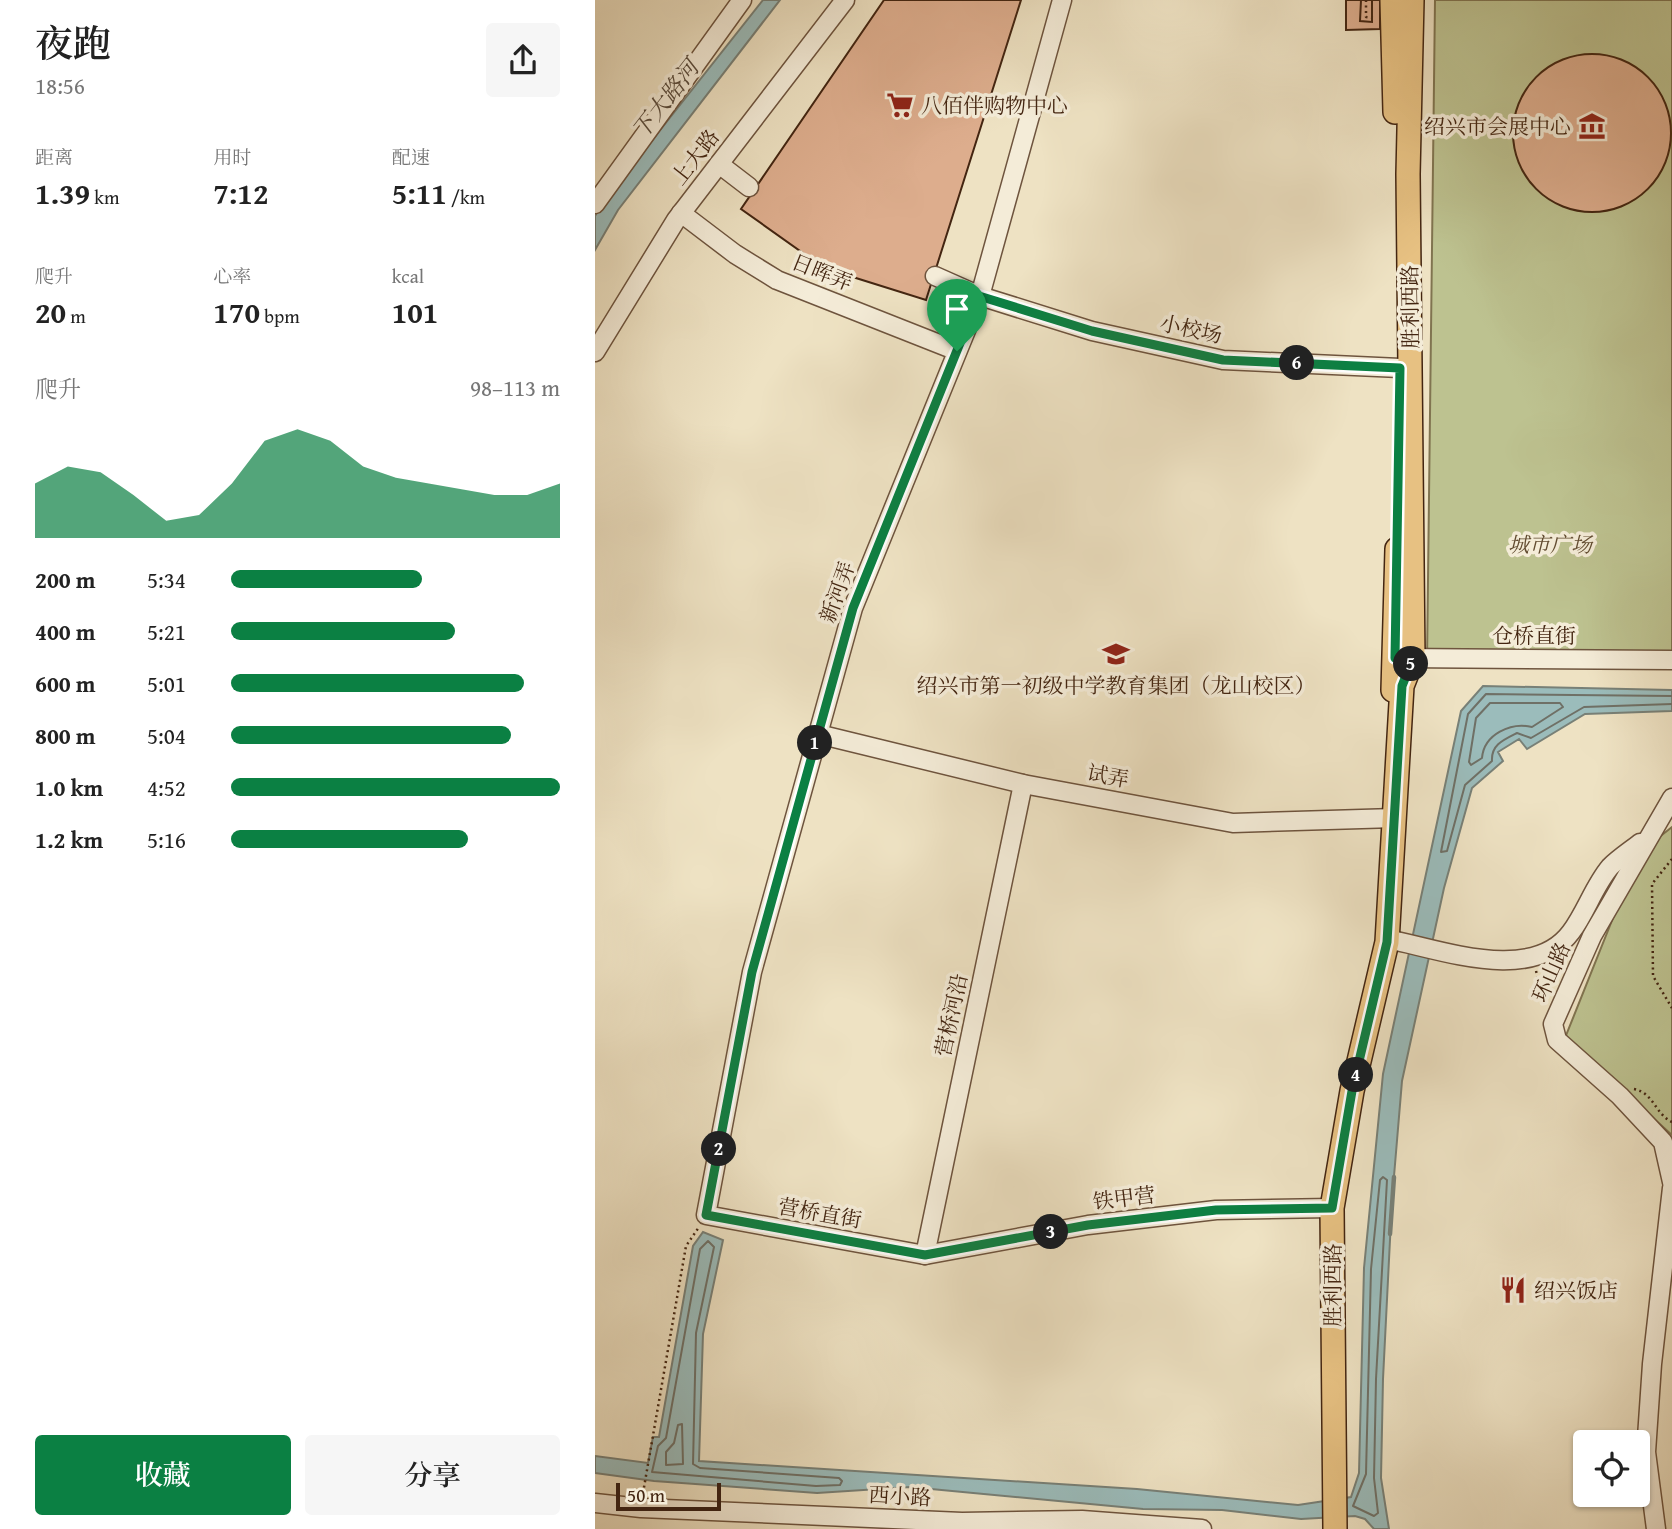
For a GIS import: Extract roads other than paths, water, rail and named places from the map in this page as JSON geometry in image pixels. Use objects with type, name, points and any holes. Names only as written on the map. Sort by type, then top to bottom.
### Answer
[{"type":"main road","name":"胜利西路","points":[[1324,1529],[1329,1497],[1327,1208],[1340,1090],[1378,940],[1404,658],[1412,0]]},
{"type":"main road","name":"胜利西路","points":[[1389,9],[1400,368],[1404,658]]},
{"type":"main road","name":"胜利西路","points":[[1327,1208],[1352,1091],[1397,941],[1390,819]]},
{"type":"main road","name":"胜利西路","points":[[1329,1497],[1335,1529]]},
{"type":"street","points":[[595,204],[742,0]]},
{"type":"street","name":"上大路","points":[[595,352],[681,213],[845,0]]},
{"type":"street","name":"新河弄","points":[[706,1215],[752,972],[853,608],[979,296],[1062,0]]},
{"type":"street","points":[[719,164],[749,187]]},
{"type":"street","name":"日晖弄","points":[[681,213],[735,254],[778,279],[957,351]]},
{"type":"street","name":"小校场","points":[[935,276],[979,296],[1092,331],[1223,360],[1400,368]]},
{"type":"street","name":"仓桥直街","points":[[1404,658],[1672,660]]},
{"type":"street","name":"试弄","points":[[818,734],[1023,784],[1233,823],[1390,819]]},
{"type":"street","name":"营桥河沿","points":[[925,1255],[1023,784]]},
{"type":"street","name":"环山路","points":[[1672,798],[1592,936],[1553,1024],[1557,1040],[1620,1096],[1663,1142],[1672,1182]]},
{"type":"street","points":[[1397,941],[1482,959],[1529,958],[1560,943],[1571,933],[1610,868],[1649,836]]},
{"type":"street","points":[[1656,1529],[1646,1452],[1652,1364],[1672,1188]]},
{"type":"street","name":"铁甲营","points":[[925,1255],[1088,1225],[1216,1210],[1327,1208]]},
{"type":"street","name":"营桥直街","points":[[706,1215],[925,1255]]},
{"type":"street","name":"西小路","points":[[595,1503],[641,1508],[962,1525],[1082,1520],[1202,1529]]},
{"type":"water","points":[[763,0],[780,0],[618,210],[595,250],[595,216],[608,196]]},
{"type":"water","points":[[1483,686],[1672,690],[1672,711],[1585,714],[1527,749],[1519,739],[1498,752],[1503,761],[1472,788],[1444,888],[1402,1081],[1392,1200],[1383,1379],[1381,1478],[1389,1529],[1374,1529],[1365,1519],[1355,1516],[1301,1519],[1222,1510],[1143,1509],[910,1487],[817,1493],[654,1481],[595,1473],[595,1456],[648,1463],[653,1437],[659,1437],[693,1246],[703,1232],[723,1240],[703,1334],[699,1461],[1137,1489],[1298,1505],[1351,1497],[1359,1473],[1364,1268],[1383,1074],[1461,711]]},
{"type":"waterway","points":[[1390,1234],[1394,1177]]},
{"type":"place","name":"八佰伴购物中心","points":[[900,105]]},
{"type":"place","name":"绍兴市会展中心","points":[[1592,126]]},
{"type":"place","name":"绍兴市第一初级中学教育集团（龙山校区）","points":[[1116,654]]},
{"type":"place","name":"绍兴饭店","points":[[1513,1290]]},
{"type":"water label","name":"下大路河","points":[[665,99]]},
{"type":"park label","name":"城市广场","points":[[1550,544]]}]
